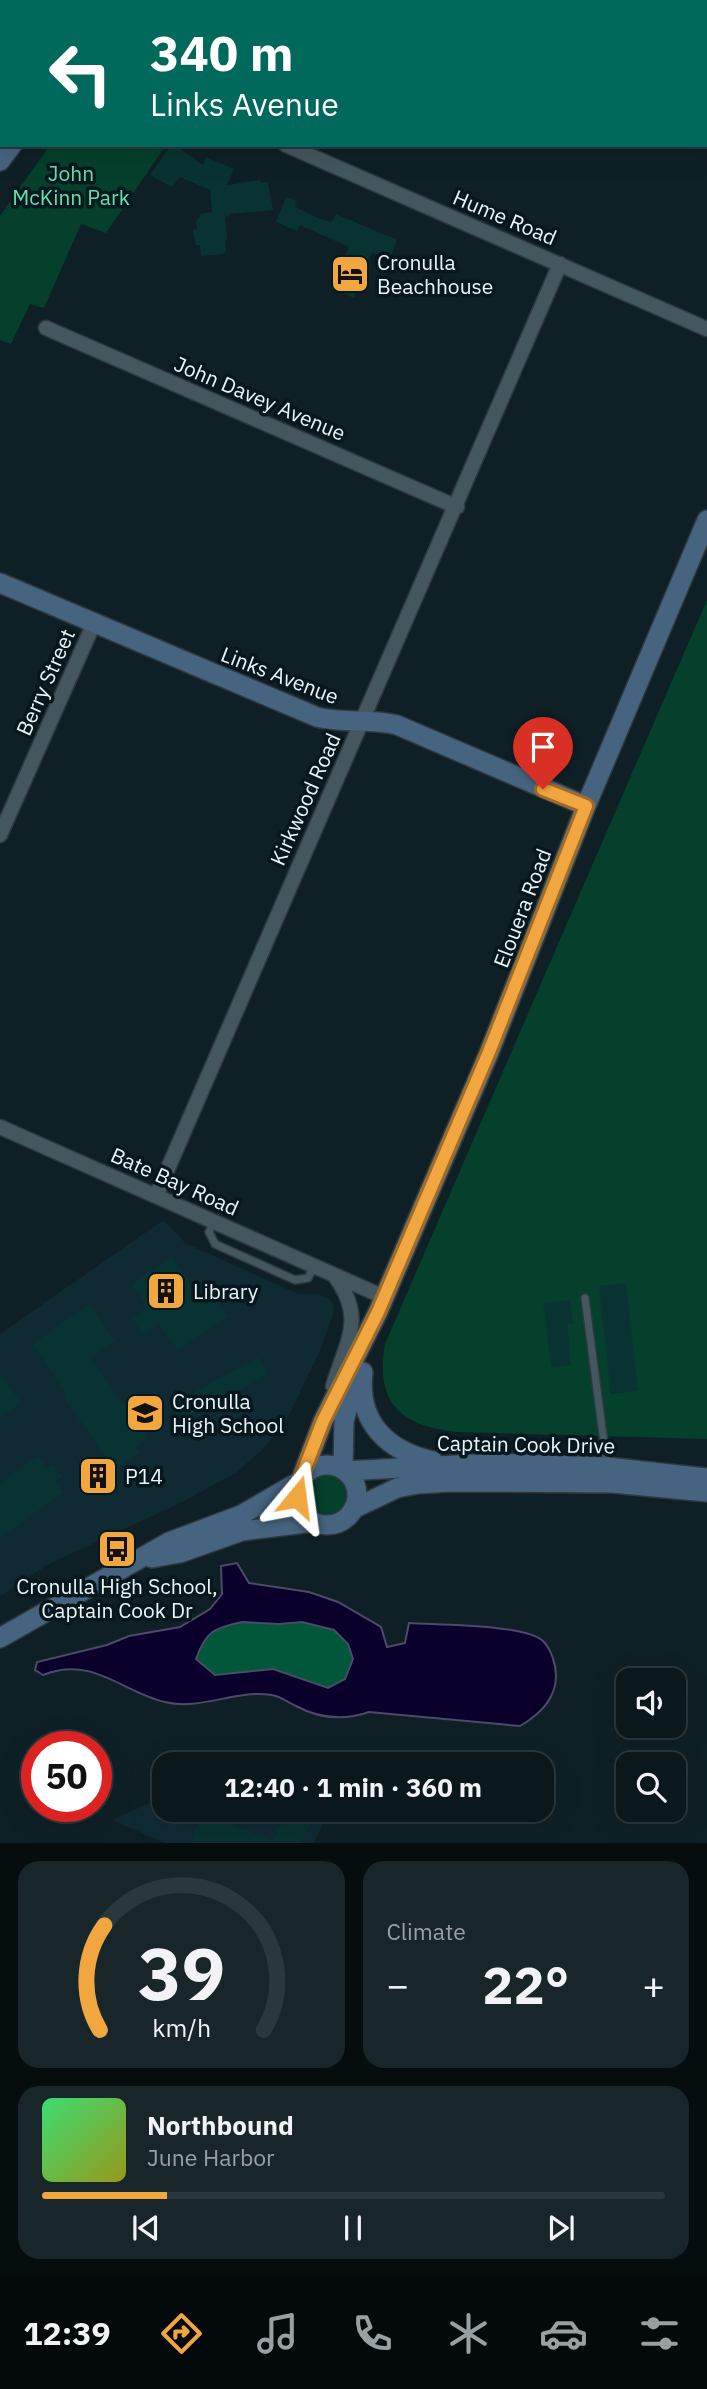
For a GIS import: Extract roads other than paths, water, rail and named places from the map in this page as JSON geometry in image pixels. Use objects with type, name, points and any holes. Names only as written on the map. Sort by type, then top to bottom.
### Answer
[{"type":"street","name":"Hume Road","points":[[291,147],[707,329]]},
{"type":"street","name":"Kirkwood Road","points":[[156,1196],[561,264]]},
{"type":"street","name":"John Davey Avenue","points":[[46,328],[457,507]]},
{"type":"street","name":"Elouera Road","points":[[301,1480],[323,1421],[381,1304],[494,1041],[586,806],[707,520]]},
{"type":"street","name":"Links Avenue","points":[[0,583],[317,717],[341,722],[386,722],[586,806]]},
{"type":"street","name":"Berry Street","points":[[0,835],[94,623]]},
{"type":"street","name":"Bate Bay Road","points":[[0,1127],[314,1265],[381,1304]]},
{"type":"street","points":[[323,1421],[352,1328],[352,1310],[346,1291],[333,1274]]},
{"type":"street","name":"Elouera Road","points":[[344,1471],[344,1421],[381,1304]]},
{"type":"street","points":[[365,1357],[363,1396],[368,1415],[376,1428],[398,1449],[422,1458],[452,1464]]},
{"type":"street","name":"Captain Cook Drive","points":[[344,1471],[452,1464],[607,1467],[707,1478]]},
{"type":"street","points":[[0,1638],[169,1542],[254,1509],[301,1480],[310,1470],[322,1465],[335,1466],[351,1477],[356,1488],[353,1509],[338,1522],[314,1522],[242,1531],[180,1553],[141,1560]]},
{"type":"street","points":[[301,1480],[297,1491],[298,1502],[305,1516],[314,1522]]},
{"type":"street","name":"Captain Cook Drive","points":[[353,1509],[397,1488],[429,1483],[612,1483],[707,1492]]},
{"type":"lane","points":[[214,1222],[209,1232],[215,1244],[295,1280],[308,1278],[314,1265]]},
{"type":"lane","points":[[585,1298],[607,1467]]},
{"type":"place","name":"Cronulla Beachhouse","points":[[350,274]]},
{"type":"place","name":"Library","points":[[166,1291]]},
{"type":"place","name":"Cronulla High School","points":[[145,1413]]},
{"type":"place","name":"P14","points":[[98,1476]]},
{"type":"place","name":"Cronulla High School, Captain Cook Dr","points":[[117,1549]]},
{"type":"park label","name":"John McKinn Park","points":[[71,185]]}]
